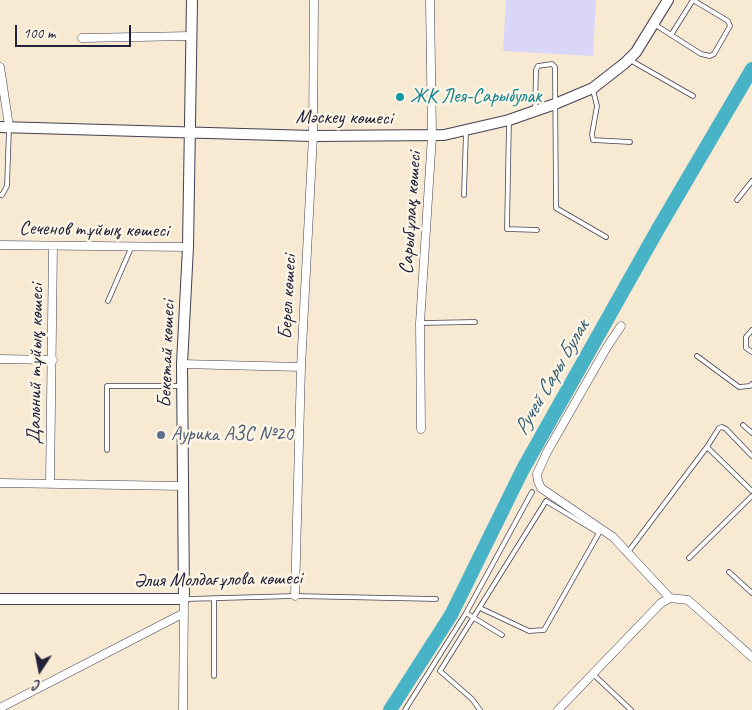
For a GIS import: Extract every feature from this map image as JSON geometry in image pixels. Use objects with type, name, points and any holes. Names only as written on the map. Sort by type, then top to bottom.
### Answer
[{"type":"street","name":"Бекетай көшесі","points":[[183,710],[182,364],[188,247],[192,0]]},
{"type":"street","name":"Берел көшесі","points":[[295,596],[301,367],[313,136],[314,0]]},
{"type":"street","name":"Сарыбұлақ көшесі","points":[[422,429],[420,323],[432,136],[430,0]]},
{"type":"street","name":"Мәскеу көшесі","points":[[5,126],[313,136],[432,136],[466,130],[509,120],[593,88],[636,52],[668,0]]},
{"type":"street","points":[[82,38],[191,36]]},
{"type":"street","points":[[0,67],[5,126]]},
{"type":"street","name":"Сеченов тұйық көшесі","points":[[0,245],[188,247]]},
{"type":"street","name":"Дальний тұйық көшесі","points":[[50,483],[53,246]]},
{"type":"street","points":[[621,326],[547,452],[537,474],[541,488],[613,537],[673,598]]},
{"type":"street","points":[[0,359],[53,360]]},
{"type":"street","points":[[182,364],[301,367]]},
{"type":"street","points":[[0,483],[183,486]]},
{"type":"street","points":[[558,710],[660,602],[673,598],[688,600],[751,654]]},
{"type":"street","name":"Әлия Молдағұлова көшесі","points":[[0,599],[184,599]]},
{"type":"street","points":[[0,708],[184,613]]},
{"type":"lane","points":[[653,24],[701,54],[710,56],[714,54],[730,26],[728,21],[693,0],[671,34]]},
{"type":"lane","points":[[628,59],[693,96]]},
{"type":"lane","points":[[535,111],[536,70],[538,66],[552,64],[555,67],[556,208],[606,237]]},
{"type":"lane","points":[[593,88],[597,106],[592,134],[593,140],[630,142]]},
{"type":"lane","points":[[509,120],[507,229],[537,230]]},
{"type":"lane","points":[[0,195],[2,195],[7,186],[5,126]]},
{"type":"lane","points":[[464,195],[466,130]]},
{"type":"lane","points":[[737,200],[752,181]]},
{"type":"lane","points":[[108,301],[132,246]]},
{"type":"lane","points":[[420,323],[475,322]]},
{"type":"lane","points":[[752,330],[746,337],[746,348],[752,352]]},
{"type":"lane","points":[[697,356],[739,387],[752,384]]},
{"type":"lane","points":[[107,450],[107,386],[182,386]]},
{"type":"lane","points":[[743,425],[752,433]]},
{"type":"lane","points":[[628,552],[707,447],[719,428],[722,427],[752,456]]},
{"type":"lane","points":[[707,447],[752,491]]},
{"type":"lane","points":[[405,710],[466,613],[532,492]]},
{"type":"lane","points":[[689,558],[752,496]]},
{"type":"lane","points":[[480,608],[530,631],[544,630],[599,533],[546,501],[440,671],[472,699],[480,710]]},
{"type":"lane","points":[[729,572],[752,594]]},
{"type":"lane","name":"Әлия Молдағұлова көшесі","points":[[184,599],[295,596],[436,599]]},
{"type":"lane","points":[[214,599],[214,676]]},
{"type":"lane","points":[[466,613],[502,635]]},
{"type":"lane","points":[[593,674],[632,710]]},
{"type":"shaded area","points":[[506,0],[596,0],[593,56],[503,51]]},
{"type":"waterway","name":"Ручей Сары Булак","points":[[390,710],[451,615],[523,469],[658,229],[752,69]]},
{"type":"place","name":"ЖК Лея-Сарыбулак","points":[[400,97]]},
{"type":"place","name":"Аурика АЗС №20","points":[[161,435]]}]
